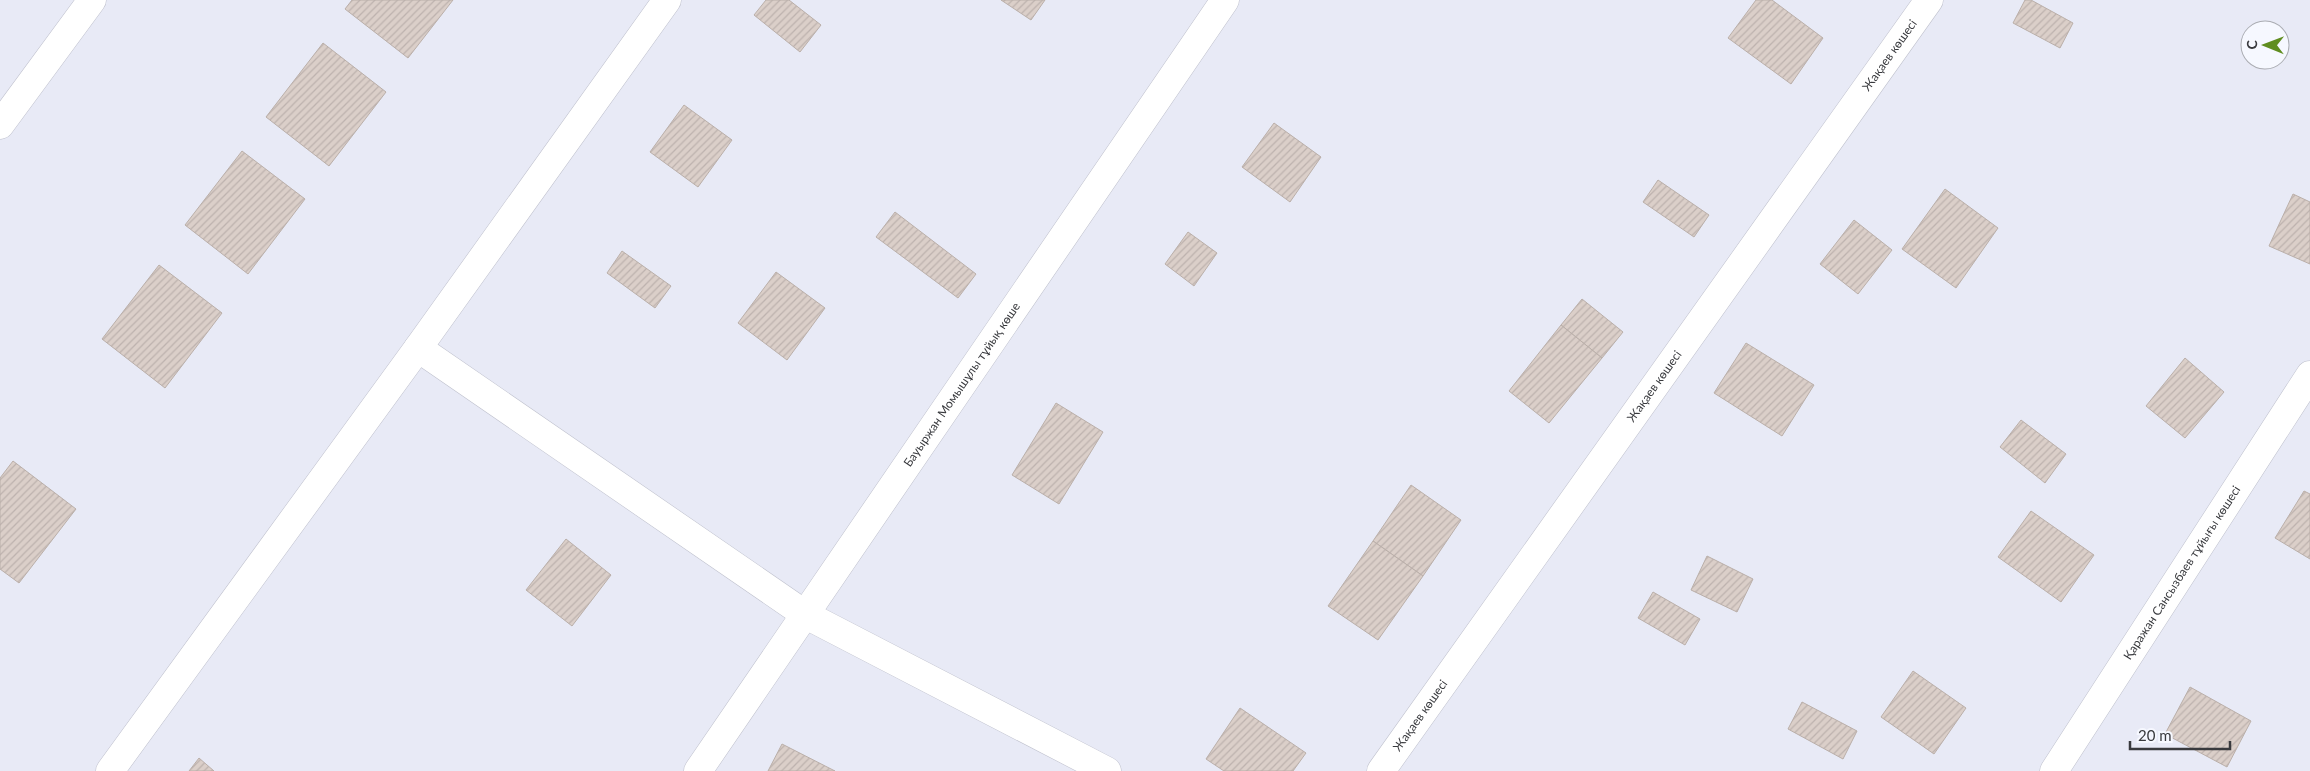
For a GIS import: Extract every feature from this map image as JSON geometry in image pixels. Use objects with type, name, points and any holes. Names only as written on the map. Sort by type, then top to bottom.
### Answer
[{"type":"street","points":[[0,125],[92,0]]},
{"type":"street","points":[[110,771],[418,348],[667,0]]},
{"type":"street","name":"Бауыржан Момышұлы тұйық көше","points":[[698,771],[1225,0]]},
{"type":"street","name":"Жақаев көшесі","points":[[1381,771],[1929,0]]},
{"type":"street","points":[[418,348],[806,615],[1107,771]]},
{"type":"street","name":"Қаражан Сансызбаев тұйығы көшесі","points":[[2054,771],[2310,375]]},
{"type":"building","points":[[352,0],[453,0],[408,58],[345,9]]},
{"type":"building","points":[[766,0],[789,0],[821,25],[800,52],[754,15]]},
{"type":"building","points":[[1001,0],[1045,0],[1031,20]]},
{"type":"building","points":[[1756,0],[1772,0],[1823,38],[1791,84],[1728,38]]},
{"type":"building","points":[[2025,0],[2031,0],[2073,23],[2060,48],[2013,23]]},
{"type":"building","points":[[323,43],[386,92],[329,166],[266,117]]},
{"type":"building","points":[[684,105],[732,140],[698,187],[650,152]]},
{"type":"building","points":[[1274,123],[1321,157],[1290,202],[1242,167]]},
{"type":"building","points":[[242,151],[305,199],[248,274],[185,225]]},
{"type":"building","points":[[1658,180],[1709,215],[1694,237],[1643,202]]},
{"type":"building","points":[[1945,189],[1998,228],[1956,288],[1902,249]]},
{"type":"building","points":[[2293,194],[2310,202],[2310,264],[2269,246]]},
{"type":"building","points":[[895,212],[976,274],[958,298],[876,237]]},
{"type":"building","points":[[1854,220],[1892,250],[1858,294],[1820,264]]},
{"type":"building","points":[[1188,232],[1217,253],[1194,286],[1165,264]]},
{"type":"building","points":[[622,251],[671,286],[655,308],[607,273]]},
{"type":"building","points":[[159,265],[222,313],[165,388],[102,339]]},
{"type":"building","points":[[776,272],[825,308],[787,360],[738,323]]},
{"type":"building","points":[[1582,299],[1623,332],[1602,358],[1561,325]]},
{"type":"building","points":[[1561,325],[1602,358],[1549,423],[1509,391]]},
{"type":"building","points":[[1746,343],[1814,385],[1782,436],[1714,393]]},
{"type":"building","points":[[2185,358],[2224,392],[2185,438],[2146,406]]},
{"type":"building","points":[[1056,403],[1103,432],[1059,504],[1012,475]]},
{"type":"building","points":[[2021,420],[2066,454],[2045,483],[2000,447]]},
{"type":"building","points":[[13,461],[76,509],[19,583],[0,569],[0,478]]},
{"type":"building","points":[[1411,485],[1461,520],[1423,576],[1373,541]]},
{"type":"building","points":[[2304,491],[2310,494],[2310,559],[2275,538]]},
{"type":"building","points":[[2031,511],[2094,555],[2061,602],[1998,557]]},
{"type":"building","points":[[566,539],[611,575],[572,626],[526,590]]},
{"type":"building","points":[[1373,541],[1423,576],[1378,640],[1328,606]]},
{"type":"building","points":[[1707,556],[1753,579],[1737,612],[1691,590]]},
{"type":"building","points":[[1653,592],[1700,619],[1685,645],[1638,618]]},
{"type":"building","points":[[1913,671],[1966,708],[1934,754],[1881,717]]},
{"type":"building","points":[[2190,687],[2251,721],[2227,767],[2165,734]]},
{"type":"building","points":[[1802,702],[1857,731],[1843,759],[1788,729]]},
{"type":"building","points":[[1240,708],[1306,753],[1293,771],[1224,771],[1206,759]]},
{"type":"building","points":[[782,744],[835,771],[768,771]]},
{"type":"building","points":[[199,758],[214,771],[189,771]]}]
